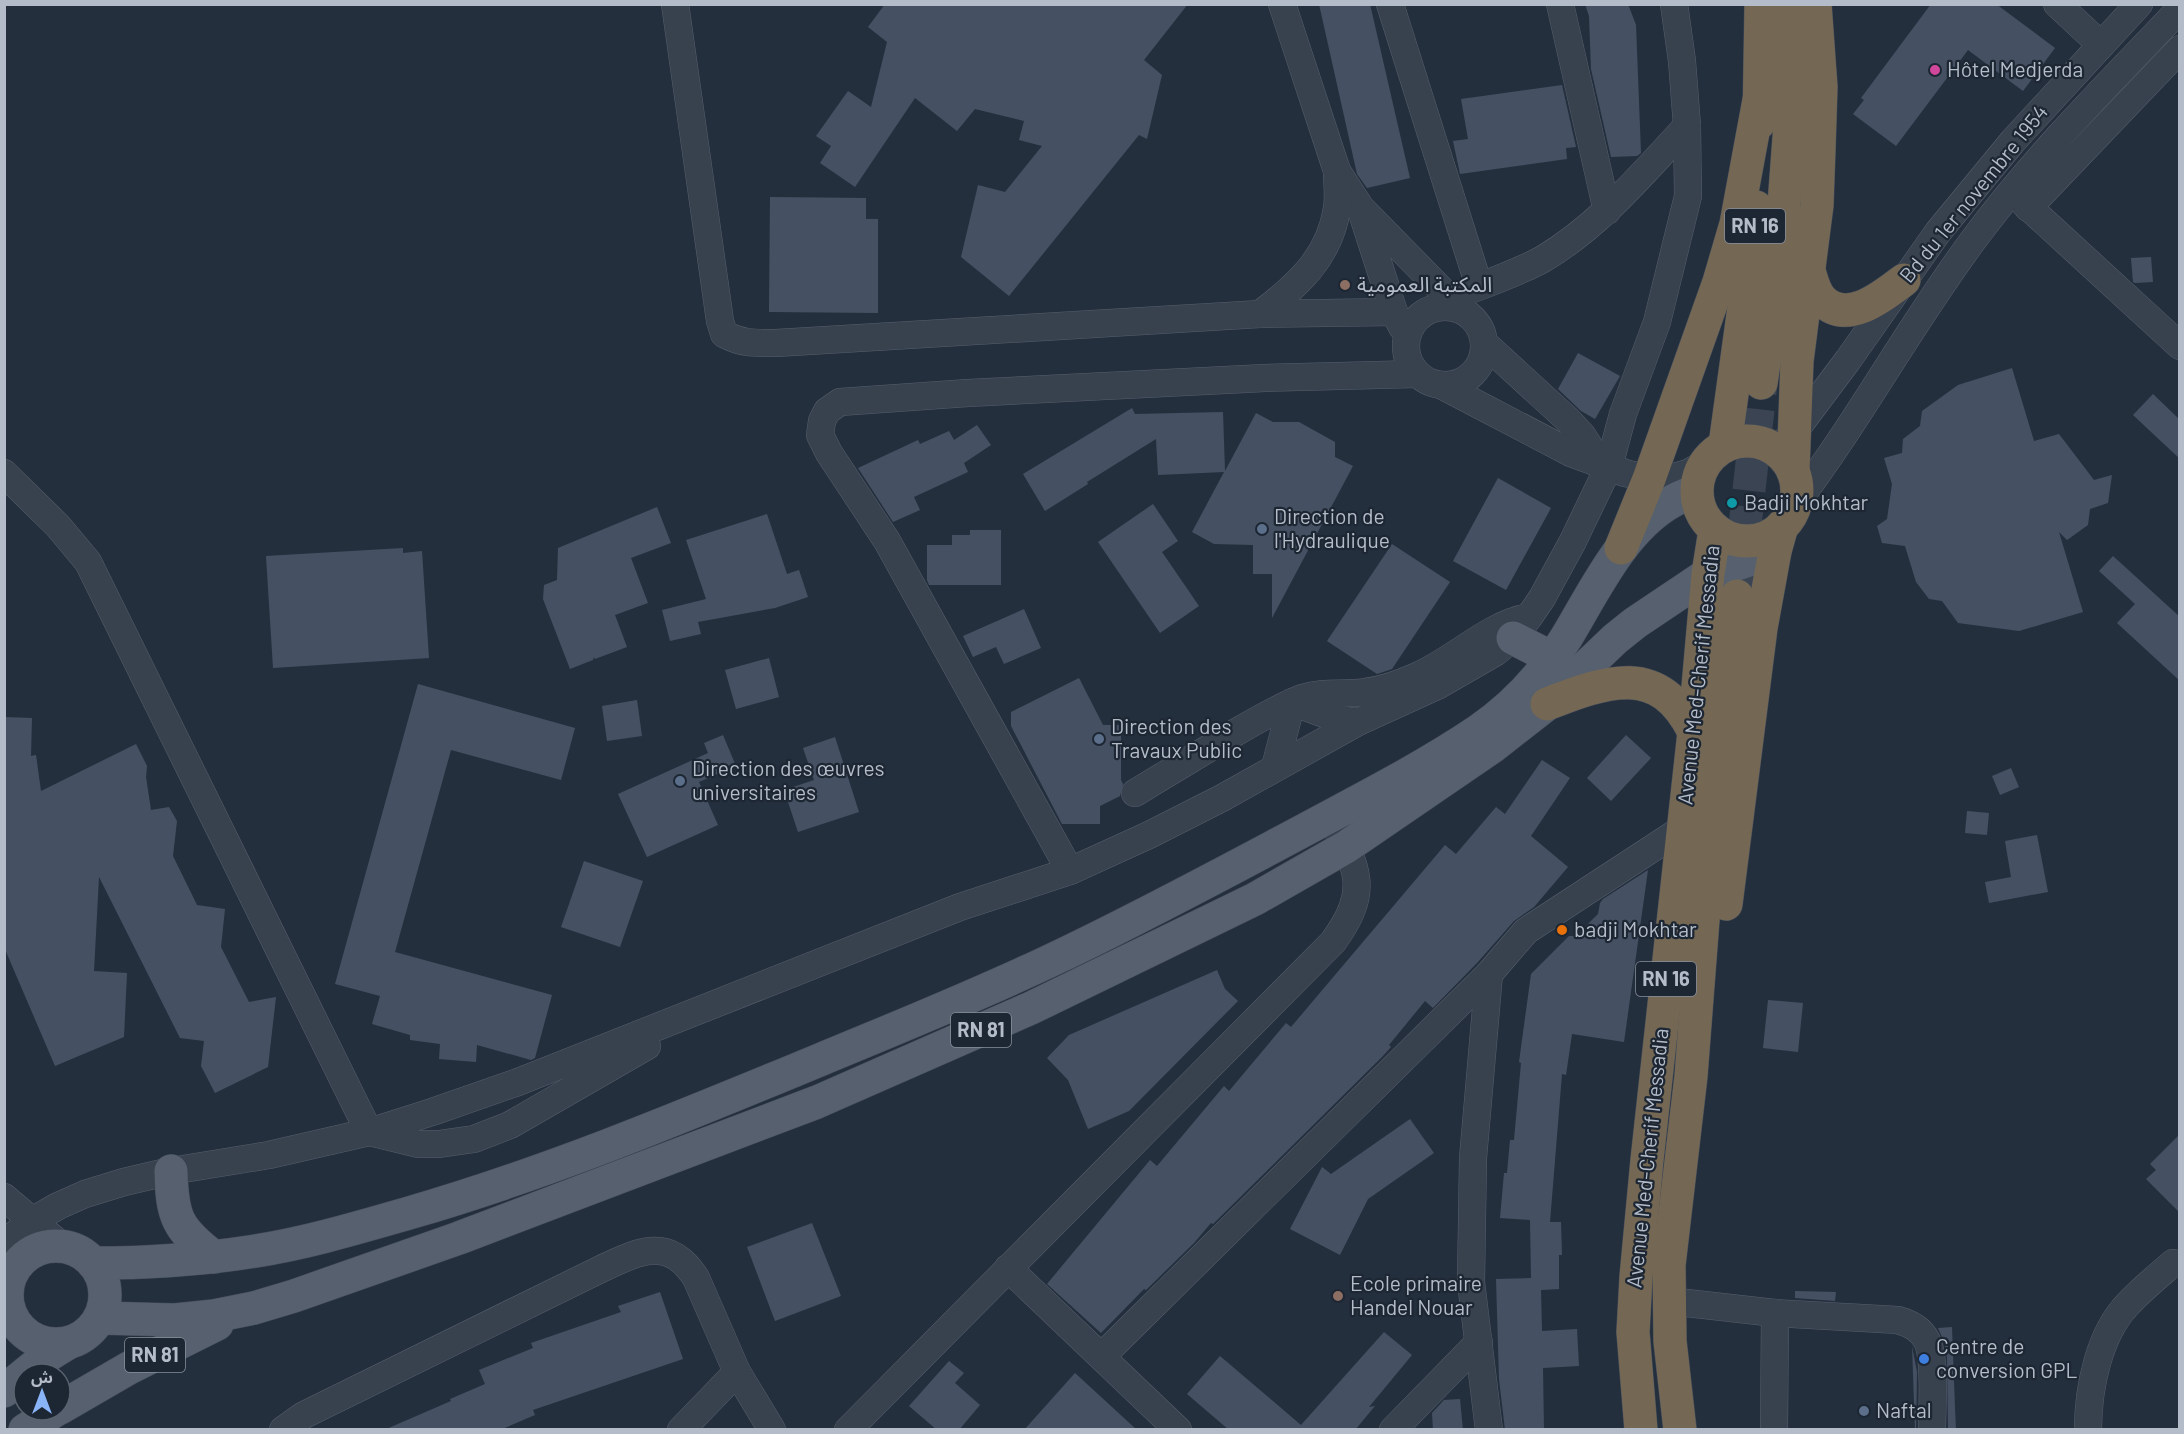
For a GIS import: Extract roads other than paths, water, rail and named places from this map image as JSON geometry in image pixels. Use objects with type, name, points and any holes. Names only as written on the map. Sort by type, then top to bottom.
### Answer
[{"type":"highway","name":"RN 16","points":[[1708,467],[1756,219],[1761,4]]},
{"type":"highway","name":"RN 16","points":[[1761,383],[1780,258],[1790,123],[1787,4]]},
{"type":"highway","points":[[1691,1076],[1718,965],[1761,628],[1784,528],[1797,494],[1788,451],[1816,206],[1821,87],[1815,4]]},
{"type":"highway","points":[[1621,548],[1649,479],[1719,282],[1736,224],[1759,100]]},
{"type":"highway","points":[[1809,271],[1816,292],[1823,301],[1842,311],[1853,310],[1878,299],[1904,280]]},
{"type":"highway","points":[[1784,528],[1762,539],[1749,541],[1731,538],[1715,530],[1705,519],[1698,506],[1708,467],[1742,441],[1760,442],[1788,451]]},
{"type":"highway","name":"Avenue Med-Cherif Messadia","points":[[1641,1430],[1633,1332],[1636,1277],[1694,732],[1708,574],[1715,530]]},
{"type":"highway","name":"RN 16","points":[[1691,1076],[1711,816],[1737,596]]},
{"type":"highway","points":[[1547,704],[1591,687],[1632,682],[1650,687],[1670,698],[1685,714],[1694,732]]},
{"type":"highway","name":"Avenue Med-Cherif Messadia","points":[[1680,1430],[1670,1341],[1669,1265],[1691,1076]]},
{"type":"main road","name":"RN 81","points":[[93,1263],[140,1263],[214,1257],[288,1244],[373,1224],[467,1196],[570,1160],[935,1012],[1057,958],[1172,902],[1443,753],[1509,709],[1566,638],[1587,599],[1621,548],[1652,515],[1673,500],[1708,467]]},
{"type":"main road","name":"RN 81","points":[[72,1401],[129,1368],[254,1308],[459,1238],[817,1102],[1053,997],[1255,899],[1346,847],[1492,747],[1547,704],[1615,639],[1708,574],[1784,528]]},
{"type":"main road","points":[[1521,627],[1552,658]]},
{"type":"main road","points":[[171,1171],[172,1193],[177,1217],[189,1237],[214,1257]]},
{"type":"main road","points":[[4,1391],[47,1356],[91,1330],[104,1304],[105,1290],[101,1276],[93,1263],[74,1249],[48,1246],[24,1257],[15,1267],[9,1279],[6,1306],[17,1327],[28,1336],[54,1345],[68,1343]]},
{"type":"main road","name":"RN 81","points":[[99,1318],[176,1320],[214,1316],[254,1308]]},
{"type":"street","points":[[675,4],[720,321],[724,334],[745,344],[776,344],[1260,314],[1394,312]]},
{"type":"street","points":[[1282,4],[1337,171],[1361,208],[1456,304],[1473,318],[1480,330],[1484,343],[1483,356],[1477,369],[1467,378],[1455,384],[1441,385]]},
{"type":"street","points":[[1390,4],[1479,286]]},
{"type":"street","points":[[1560,4],[1607,211]]},
{"type":"street","points":[[4,1243],[32,1221],[85,1194],[171,1171],[268,1155],[369,1132],[518,1082],[960,907],[1070,871],[1222,798],[1358,722],[1437,686],[1496,652],[1521,627],[1542,598],[1573,541],[1657,322],[1688,196],[1687,126],[1682,61],[1674,4]]},
{"type":"street","points":[[2057,4],[2101,45]]},
{"type":"street","name":"Bd du 1er novembre 1954","points":[[1788,451],[1848,360],[1938,232],[2021,132],[2139,4]]},
{"type":"street","points":[[2020,200],[2125,65],[2180,9]]},
{"type":"street","points":[[1784,528],[1942,283],[1976,237],[2020,200],[2180,49]]},
{"type":"street","points":[[1687,126],[1607,211],[1576,237],[1541,260],[1479,286],[1456,304],[1428,310],[1418,316],[1406,336],[1405,349],[1409,363],[1416,374],[1428,382],[1441,385],[1571,453],[1649,479],[1677,477],[1708,467]]},
{"type":"street","points":[[1260,314],[1292,290],[1313,265],[1331,235],[1337,207],[1337,171]]},
{"type":"street","points":[[2020,200],[2180,346]]},
{"type":"street","points":[[1361,208],[1394,312],[1406,336]]},
{"type":"street","points":[[1484,343],[1567,419],[1604,464]]},
{"type":"street","points":[[1070,871],[887,541],[829,453],[820,435],[822,420],[827,411],[840,402],[968,393],[1265,378],[1416,374]]},
{"type":"street","points":[[4,473],[58,526],[88,562],[369,1132],[418,1144],[439,1144],[474,1139],[510,1125],[730,998]]},
{"type":"street","points":[[1135,793],[1245,726],[1292,702],[1322,693],[1367,692],[1387,687],[1418,676],[1446,661],[1510,620],[1521,627]]},
{"type":"street","points":[[1275,767],[1292,702]]},
{"type":"street","points":[[1292,702],[1338,719],[1358,722]]},
{"type":"street","points":[[848,1430],[1333,942],[1347,922],[1356,903],[1358,884],[1354,864],[1330,816]]},
{"type":"street","points":[[1102,1356],[1489,974],[1526,931],[1682,829]]},
{"type":"street","points":[[1489,974],[1473,1158],[1471,1282],[1489,1430]]},
{"type":"street","points":[[4,1197],[62,1246]]},
{"type":"street","points":[[283,1430],[304,1415],[613,1263],[634,1253],[655,1250],[672,1255],[690,1268],[737,1372],[772,1430]]},
{"type":"street","points":[[2088,1430],[2091,1390],[2101,1346],[2127,1305],[2173,1263]]},
{"type":"street","points":[[1008,1268],[1178,1430]]},
{"type":"street","points":[[1669,1301],[1775,1313],[1898,1320],[1914,1324],[1927,1341],[1930,1354],[1932,1430]]},
{"type":"street","points":[[1774,1430],[1775,1313]]},
{"type":"street","points":[[1393,1430],[1479,1342]]},
{"type":"street","points":[[681,1430],[737,1372]]},
{"type":"tunnel","points":[[1738,588],[1761,383]]},
{"type":"place","name":"Hôtel Medjerda","points":[[1935,70]]},
{"type":"place","name":"المكتبة العمومية","points":[[1345,285]]},
{"type":"place","name":"Badji Mokhtar","points":[[1732,503]]},
{"type":"place","name":"Direction de l'Hydraulique","points":[[1262,529]]},
{"type":"place","name":"Direction des Travaux Public","points":[[1099,739]]},
{"type":"place","name":"Direction des œuvres universitaires","points":[[680,781]]},
{"type":"place","name":"badji Mokhtar","points":[[1562,930]]},
{"type":"place","name":"Ecole primaire Handel Nouar","points":[[1338,1296]]},
{"type":"place","name":"Centre de conversion GPL","points":[[1924,1359]]},
{"type":"place","name":"Naftal","points":[[1864,1411]]}]
